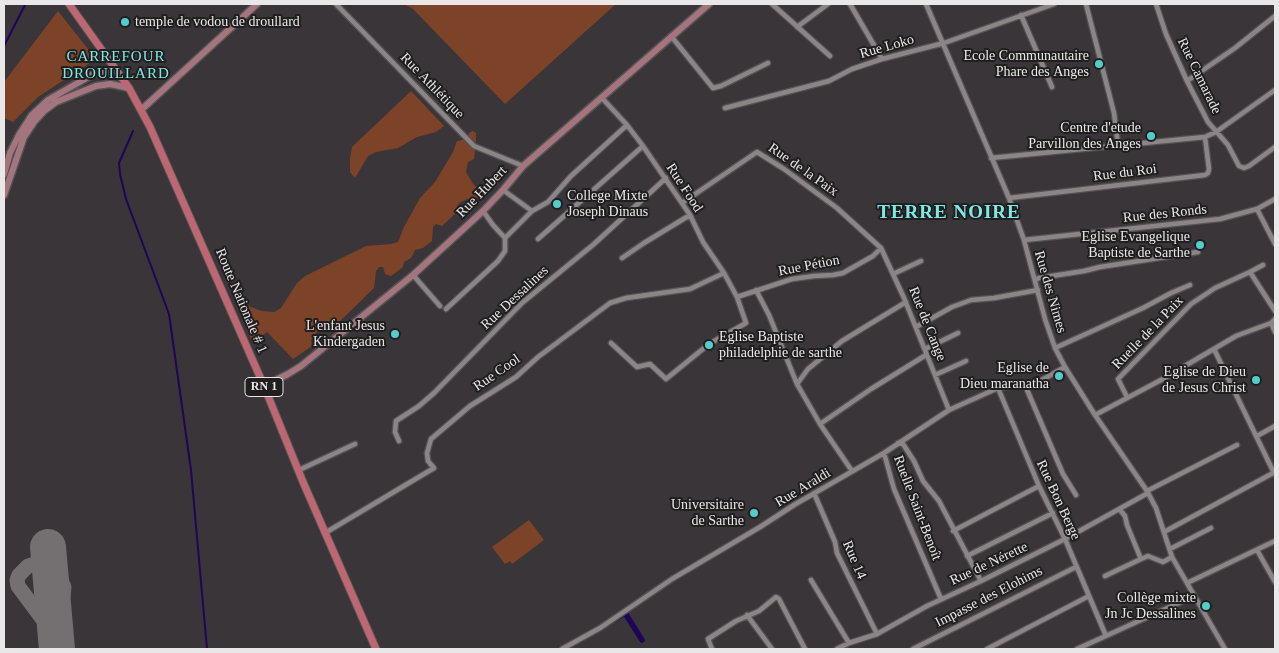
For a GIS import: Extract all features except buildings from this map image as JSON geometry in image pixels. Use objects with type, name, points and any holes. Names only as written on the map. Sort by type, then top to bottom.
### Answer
[{"type":"main road","name":"Route Nationale # 1","points":[[69,4],[129,88],[150,126],[264,386],[376,649]]},
{"type":"street","points":[[142,111],[257,4]]},
{"type":"street","name":"Rue Athlétique","points":[[336,4],[474,146],[523,166]]},
{"type":"street","name":"Rue Hubert","points":[[264,386],[301,366],[413,275],[483,211],[523,166],[709,4]]},
{"type":"street","points":[[772,4],[830,56]]},
{"type":"street","points":[[798,27],[828,4]]},
{"type":"street","points":[[850,4],[882,59]]},
{"type":"street","name":"Rue des Nimes","points":[[926,4],[1009,198],[1024,240],[1045,321],[1055,348],[1095,415],[1147,492],[1156,508],[1172,557],[1225,649]]},
{"type":"street","name":"Rue Loko","points":[[725,108],[829,81],[852,69],[944,43],[1054,4]]},
{"type":"street","points":[[1086,4],[1114,114],[1118,145]]},
{"type":"street","name":"Rue Camarade","points":[[1156,4],[1166,34],[1208,122],[1228,146],[1241,168],[1249,166],[1275,147]]},
{"type":"street","points":[[1021,15],[1052,87]]},
{"type":"street","points":[[1187,81],[1235,48],[1275,16]]},
{"type":"street","points":[[672,36],[713,88],[768,63]]},
{"type":"street","points":[[4,174],[10,153],[19,134],[32,116],[48,100],[97,72],[116,71]]},
{"type":"street","points":[[4,195],[24,138],[44,111],[56,102],[96,86],[110,84],[129,88]]},
{"type":"street","points":[[991,158],[1205,137],[1216,132],[1275,90]]},
{"type":"street","name":"Rue Food","points":[[602,98],[643,146],[690,215],[704,242],[724,273],[746,323],[709,344],[666,380],[650,364],[636,367],[611,343]]},
{"type":"street","points":[[505,238],[532,211],[548,202],[570,176],[627,125]]},
{"type":"street","name":"Rue du Roi","points":[[1009,198],[1204,175],[1208,173],[1209,169],[1205,137]]},
{"type":"street","points":[[538,239],[643,146]]},
{"type":"street","name":"Rue de la Paix","points":[[682,203],[756,152],[784,169],[836,208],[881,248]]},
{"type":"street","name":"Rue Dessalines","points":[[399,441],[394,432],[396,422],[420,406],[522,303],[594,244],[666,178]]},
{"type":"street","points":[[503,190],[532,211]]},
{"type":"street","name":"Rue des Ronds","points":[[1024,240],[1220,219],[1257,208],[1275,198]]},
{"type":"street","points":[[1257,208],[1275,244]]},
{"type":"street","points":[[446,309],[498,261],[505,250],[505,238],[483,211]]},
{"type":"street","points":[[622,258],[690,215]]},
{"type":"street","name":"Rue de Cange","points":[[881,248],[906,302],[949,410]]},
{"type":"street","name":"Rue Pétion","points":[[736,297],[792,280],[843,273],[872,256],[881,248]]},
{"type":"street","points":[[1035,280],[1100,267],[1198,252]]},
{"type":"street","points":[[893,274],[921,261]]},
{"type":"street","points":[[1263,265],[1250,272],[1275,311]]},
{"type":"street","name":"Ruelle de la Paix","points":[[1127,397],[1118,379],[1171,324],[1191,304],[1215,288],[1250,272]]},
{"type":"street","name":"Rue Cool","points":[[325,533],[434,468],[428,461],[427,453],[431,439],[470,406],[516,377],[538,357],[610,303],[626,298],[690,289],[724,273]]},
{"type":"street","points":[[413,275],[440,306]]},
{"type":"street","points":[[1055,348],[1190,285]]},
{"type":"street","points":[[756,290],[770,315],[797,384],[820,424],[852,471]]},
{"type":"street","points":[[916,327],[952,307],[971,300],[1038,290]]},
{"type":"street","points":[[797,384],[808,369],[842,341],[906,302]]},
{"type":"street","points":[[1095,415],[1161,380],[1236,336],[1273,321],[1275,332]]},
{"type":"street","points":[[925,349],[958,333]]},
{"type":"street","points":[[1164,532],[1275,473],[1214,349]]},
{"type":"street","points":[[820,424],[871,389],[926,355]]},
{"type":"street","points":[[935,375],[966,361]]},
{"type":"street","name":"Rue Araldi","points":[[562,649],[600,628],[672,579],[884,453],[949,410],[998,388],[1040,382],[1065,367]]},
{"type":"street","points":[[1025,385],[1063,474],[1076,494]]},
{"type":"street","name":"Rue Bon Berge","points":[[998,388],[1039,486],[1065,539],[1106,636]]},
{"type":"street","points":[[1257,436],[1275,426]]},
{"type":"street","points":[[898,443],[903,444],[914,461],[923,481],[939,501],[953,531],[981,581]]},
{"type":"street","points":[[299,470],[355,444]]},
{"type":"street","name":"Rue de Nérette","points":[[837,649],[877,634],[941,599],[1065,539],[1120,510],[1147,492],[1237,445]]},
{"type":"street","name":"Ruelle Saint-Benoît","points":[[884,453],[894,489],[941,599]]},
{"type":"street","points":[[953,531],[1039,486]]},
{"type":"street","name":"Rue 14","points":[[814,493],[837,553],[877,634]]},
{"type":"street","points":[[1120,510],[1125,516],[1141,559]]},
{"type":"street","points":[[968,556],[1053,514]]},
{"type":"street","points":[[1170,549],[1212,528]]},
{"type":"street","points":[[1187,583],[1275,541]]},
{"type":"street","points":[[1257,550],[1275,582]]},
{"type":"street","points":[[1105,576],[1148,556],[1162,562],[1172,557]]},
{"type":"street","name":"Impasse des Elohims","points":[[913,649],[1076,567]]},
{"type":"street","points":[[811,580],[849,643]]},
{"type":"street","points":[[987,649],[1089,596]]},
{"type":"street","points":[[1077,649],[1194,596]]},
{"type":"street","points":[[712,649],[708,639],[747,615],[759,611],[777,597],[805,649]]},
{"type":"street","points":[[747,615],[772,649]]},
{"type":"shaded area","points":[[404,4],[616,4],[505,104],[413,9]]},
{"type":"shaded area","points":[[58,11],[96,59],[38,97],[13,122],[4,118],[4,82]]},
{"type":"shaded area","points":[[411,91],[444,126],[436,132],[417,137],[398,148],[376,152],[368,156],[355,178],[350,172],[352,147]]},
{"type":"shaded area","points":[[470,132],[476,133],[474,159],[468,162],[466,172],[473,184],[482,192],[482,196],[459,203],[457,212],[442,226],[436,224],[433,227],[432,241],[423,248],[415,250],[411,258],[404,262],[403,267],[391,276],[385,274],[383,267],[379,267],[376,271],[374,288],[335,326],[324,326],[319,329],[311,340],[312,346],[293,359],[267,332],[253,344],[240,312],[248,306],[262,311],[274,312],[281,308],[297,283],[305,276],[366,246],[398,242],[420,198],[435,182],[453,152],[457,141],[466,139]]},
{"type":"shaded area","points":[[529,520],[544,540],[512,564],[510,561],[505,564],[492,547]]},
{"type":"waterway","points":[[4,46],[25,5]]},
{"type":"waterway","points":[[133,131],[119,163],[120,174],[126,199],[169,314],[191,470],[207,649]]},
{"type":"waterway","points":[[1055,378],[1063,371]]},
{"type":"waterway","points":[[625,613],[642,640]]},
{"type":"waterway","points":[[605,627],[624,616]]},
{"type":"taxiway","points":[[54,615],[63,597],[64,587],[59,576],[46,565],[34,564],[28,566],[19,575],[17,580],[18,586],[56,637]]},
{"type":"runway","points":[[48,547],[57,649]]},
{"type":"place","name":"temple de vodou de droullard","points":[[125,22]]},
{"type":"place","name":"Ecole Communautaire Phare des Anges","points":[[1099,64]]},
{"type":"place","name":"Centre d'etude Parvillon des Anges","points":[[1151,136]]},
{"type":"place","name":"College Mixte Joseph Dinaus","points":[[557,204]]},
{"type":"place","name":"Eglise Evangelique Baptiste de Sarthe","points":[[1200,245]]},
{"type":"place","name":"L'enfant Jesus Kindergaden","points":[[395,334]]},
{"type":"place","name":"Eglise Baptiste philadelphie de sarthe","points":[[709,345]]},
{"type":"place","name":"Eglise de Dieu maranatha","points":[[1059,376]]},
{"type":"place","name":"Eglise de Dieu de Jesus Christ","points":[[1256,380]]},
{"type":"place","name":"Universitaire de Sarthe","points":[[754,513]]},
{"type":"place","name":"Collège mixte Jn Jc Dessalines","points":[[1206,606]]},
{"type":"district","name":"CARREFOUR DROUILLARD","points":[[116,66]]},
{"type":"district","name":"TERRE NOIRE","points":[[949,213]]}]
